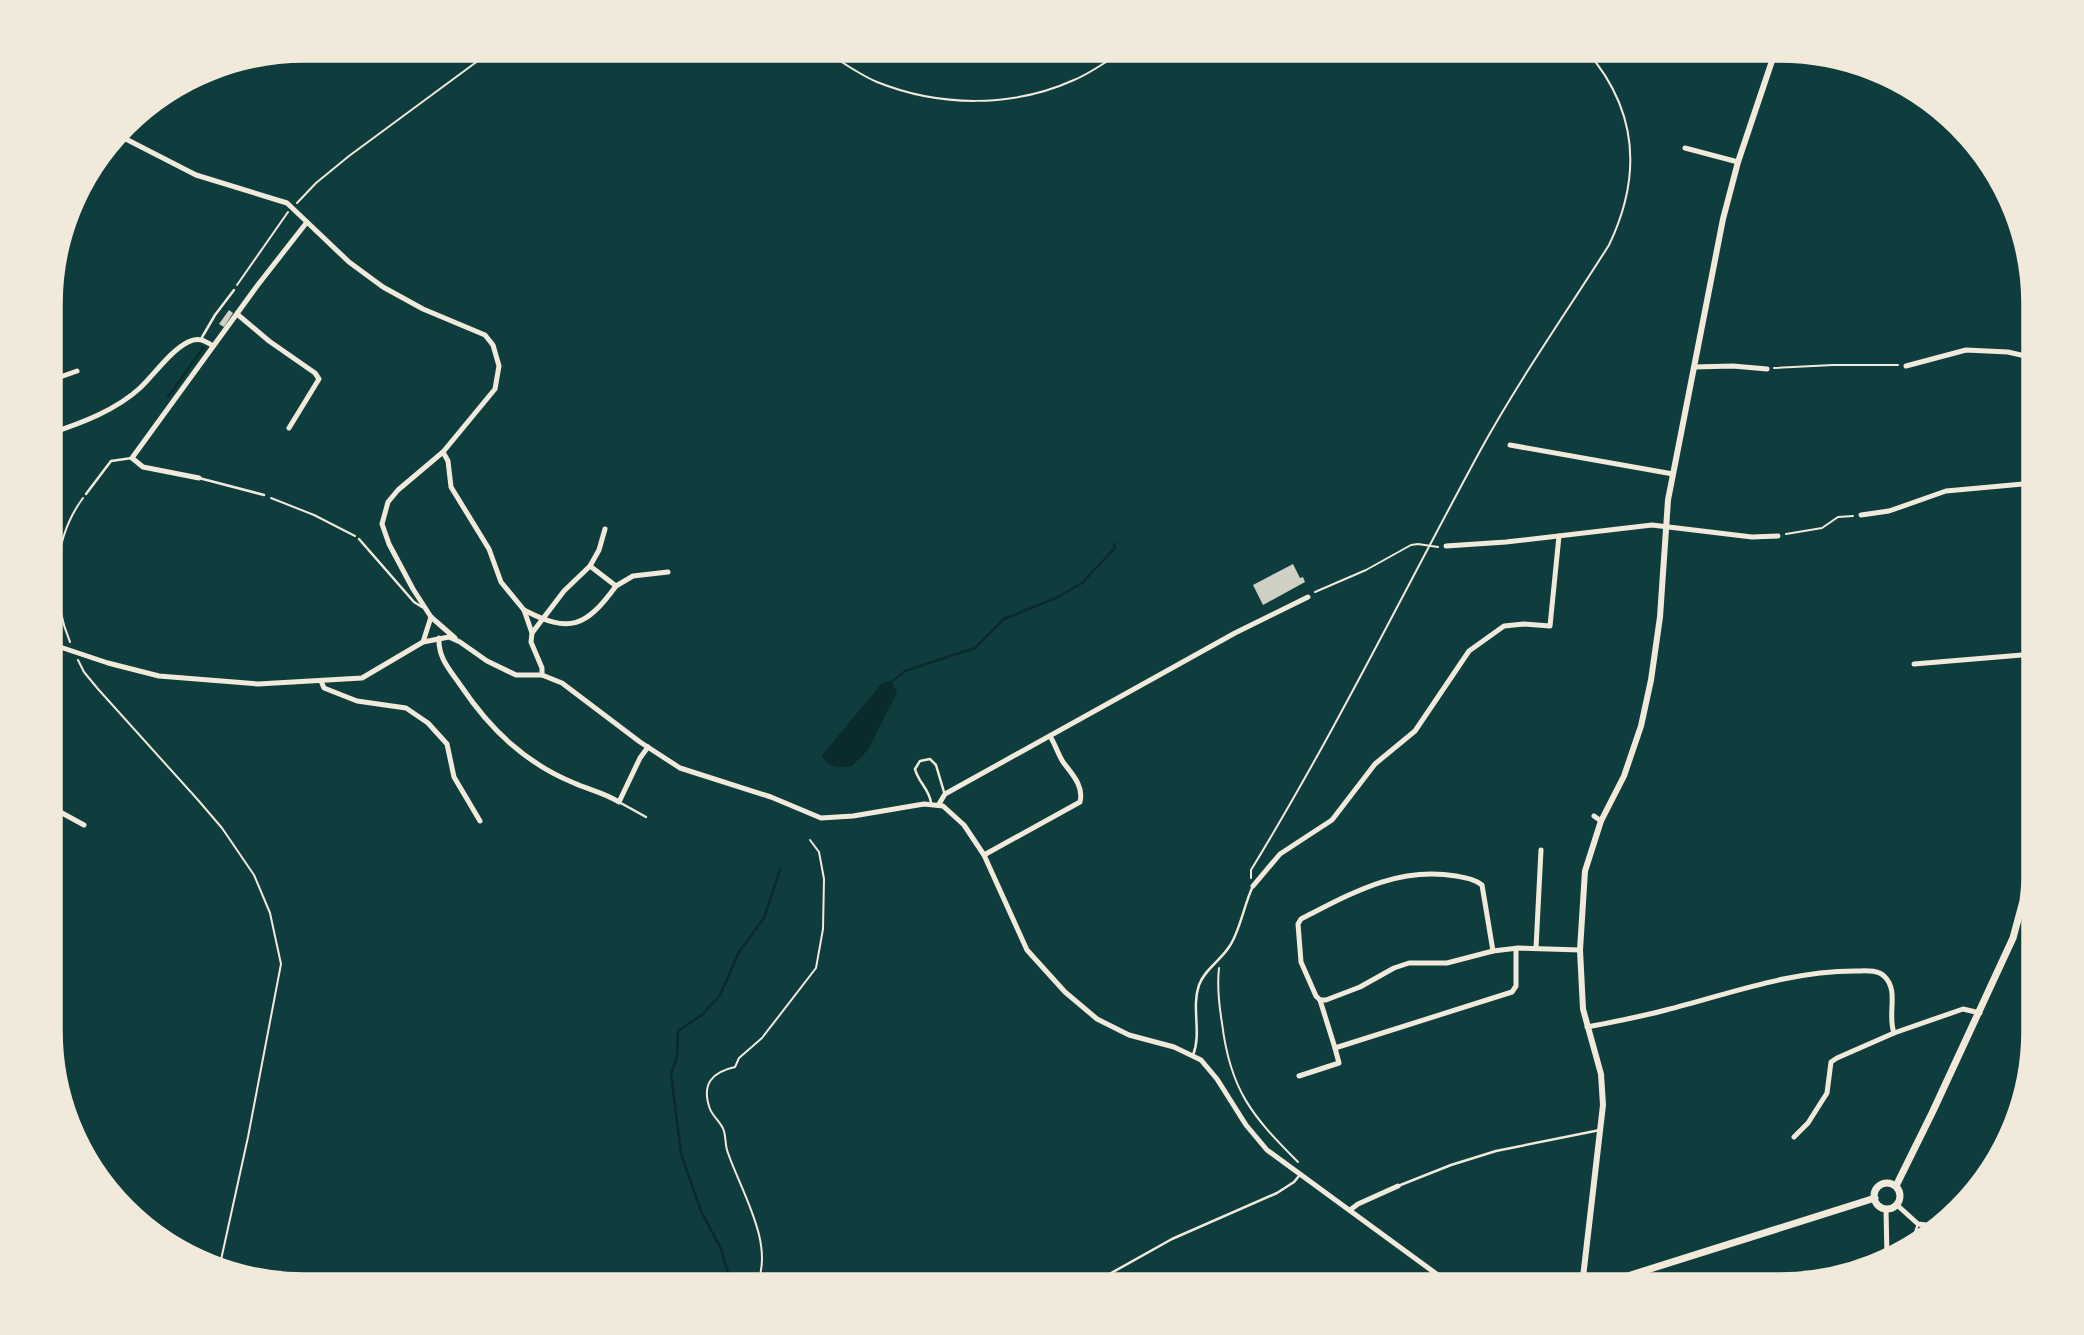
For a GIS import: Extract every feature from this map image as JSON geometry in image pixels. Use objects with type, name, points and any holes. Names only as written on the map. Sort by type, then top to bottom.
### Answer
[{"type":"main road","points":[[1896,1186],[1883,1184],[1876,1190],[1878,1205],[1886,1209],[1897,1205],[1900,1195],[1896,1186],[1980,1013],[2013,938],[2022,905]]},
{"type":"main road","points":[[1637,1273],[1875,1198]]},
{"type":"street","points":[[1584,1273],[1602,1130],[1602,1082],[1583,1009],[1580,950],[1586,871],[1601,821],[1623,776],[1641,726],[1659,625],[1666,526],[1673,474],[1723,219],[1738,162],[1772,61]]},
{"type":"street","points":[[126,139],[196,175],[282,201],[349,262],[383,287],[423,309],[485,335],[493,345],[499,366],[495,389],[443,452],[398,489],[388,502],[382,524],[389,544],[413,590],[431,617],[459,641],[516,675],[542,675],[562,683],[680,768],[771,797],[821,818],[843,818],[931,803],[948,808],[964,824],[984,855],[1027,950],[1065,992],[1097,1019],[1129,1035],[1193,1055],[1211,1070],[1255,1138],[1299,1176],[1350,1210],[1432,1273]]},
{"type":"street","points":[[1685,148],[1738,162]]},
{"type":"street","points":[[199,478],[143,467],[132,458],[307,222]]},
{"type":"street","points":[[237,314],[269,341],[316,373],[319,379],[289,428]]},
{"type":"street","points":[[61,429],[94,417],[137,391],[188,342],[201,339],[213,346]]},
{"type":"street","points":[[1906,366],[1965,350],[2022,355]]},
{"type":"street","points":[[1694,367],[1766,369]]},
{"type":"street","points":[[61,375],[77,371]]},
{"type":"street","points":[[1510,445],[1673,474]]},
{"type":"street","points":[[443,452],[448,461],[451,488],[489,549],[501,582],[524,610],[532,633],[531,642],[542,667],[542,675]]},
{"type":"street","points":[[1861,515],[1889,511],[1946,491],[2022,485]]},
{"type":"street","points":[[1446,546],[1641,526],[1666,526],[1752,537],[1778,536]]},
{"type":"street","points":[[532,633],[564,591],[590,566],[599,550],[605,529]]},
{"type":"street","points":[[1253,886],[1280,854],[1332,820],[1376,764],[1415,731],[1468,651],[1504,626],[1550,626],[1559,536]]},
{"type":"street","points":[[590,566],[616,586]]},
{"type":"street","points":[[524,610],[543,620],[565,625],[592,616],[616,586],[633,576],[668,572]]},
{"type":"street","points":[[939,804],[945,794],[1235,633],[1308,597]]},
{"type":"street","points":[[423,642],[431,617]]},
{"type":"street","points":[[61,647],[159,676],[258,684],[366,677],[423,642],[439,638],[459,641]]},
{"type":"street","points":[[439,638],[441,659],[487,722],[522,754],[557,775],[606,794],[619,802],[648,747]]},
{"type":"street","points":[[1914,664],[2022,655]]},
{"type":"street","points":[[321,681],[324,688],[357,701],[406,708],[429,723],[447,744],[454,777],[480,821]]},
{"type":"street","points":[[984,855],[1080,803],[1082,796],[1079,786],[1051,736]]},
{"type":"street","points":[[61,812],[84,825]]},
{"type":"street","points":[[1594,816],[1601,821]]},
{"type":"street","points":[[1536,948],[1541,850]]},
{"type":"street","points":[[1299,1076],[1339,1063],[1320,1000],[1301,962],[1298,924],[1301,919],[1359,891],[1396,877],[1417,873],[1443,874],[1476,880],[1484,890],[1493,951]]},
{"type":"street","points":[[1320,1000],[1360,987],[1394,968],[1409,963],[1447,963],[1493,951],[1516,949],[1580,950]]},
{"type":"street","points":[[1335,1048],[1512,992],[1516,986],[1516,949]]},
{"type":"street","points":[[1587,1027],[1648,1015],[1794,976],[1873,971],[1884,975],[1893,993],[1890,1019],[1895,1033]]},
{"type":"street","points":[[1794,1137],[1808,1123],[1827,1093],[1831,1062],[1895,1033],[1963,1009],[1980,1013]]},
{"type":"street","points":[[1350,1210],[1358,1203],[1398,1186]]},
{"type":"street","points":[[1897,1205],[1918,1224],[1926,1225]]},
{"type":"street","points":[[1886,1209],[1887,1248]]},
{"type":"lane","points":[[201,339],[215,314],[234,290]]},
{"type":"lane","points":[[86,494],[111,461],[132,458]]},
{"type":"lane","points":[[199,478],[264,495]]},
{"type":"lane","points":[[359,539],[414,602],[427,611]]},
{"type":"lane","points":[[931,803],[915,769],[920,761],[930,760],[936,765],[945,794]]},
{"type":"lane","points":[[619,802],[646,817]]},
{"type":"lane","points":[[1193,1055],[1197,1046],[1195,1006],[1199,985],[1208,970],[1231,946],[1253,886]]},
{"type":"lane","points":[[1398,1186],[1496,1151],[1602,1130]]},
{"type":"lane","points":[[1110,1273],[1172,1238],[1277,1193],[1299,1176]]},
{"type":"lane","points":[[1915,1232],[1918,1224]]},
{"type":"path","points":[[297,203],[349,156],[478,61]]},
{"type":"path","points":[[841,61],[875,81],[913,93],[960,102],[1030,94],[1075,80],[1108,61]]},
{"type":"path","points":[[1251,870],[1427,553],[1481,450],[1526,373],[1609,244],[1627,202],[1631,173],[1630,136],[1613,90],[1593,61]]},
{"type":"path","points":[[234,290],[285,216]]},
{"type":"path","points":[[1766,369],[1856,364],[1906,366]]},
{"type":"path","points":[[61,556],[69,523],[86,494]]},
{"type":"path","points":[[264,495],[314,515],[359,539]]},
{"type":"path","points":[[1778,536],[1822,528],[1838,517],[1861,515]]},
{"type":"path","points":[[1316,592],[1366,570],[1411,545],[1433,548],[1446,546]]},
{"type":"path","points":[[61,616],[71,643]]},
{"type":"path","points":[[78,658],[84,672],[98,689],[222,828],[254,875],[270,913],[278,942],[281,964],[221,1258]]},
{"type":"path","points":[[760,1274],[763,1265],[750,1206],[727,1151],[724,1129],[710,1110],[707,1093],[710,1079],[716,1072],[735,1066],[739,1058],[762,1038],[816,968],[824,915],[824,879],[823,864],[810,840]]},
{"type":"path","points":[[1221,957],[1218,977],[1220,1010],[1227,1059],[1235,1081],[1260,1123],[1298,1163]]},
{"type":"water","points":[[891,681],[897,693],[868,750],[851,767],[827,763],[822,755],[882,683]]},
{"type":"building","points":[[229,310],[233,313],[224,327],[219,324]]},
{"type":"building","points":[[1293,564],[1305,582],[1263,605],[1253,585]]},
{"type":"waterway","points":[[168,397],[203,348]]},
{"type":"waterway","points":[[890,683],[905,671],[975,648],[1004,619],[1056,598],[1082,583],[1115,548],[1114,544]]},
{"type":"waterway","points":[[728,1274],[721,1249],[701,1211],[681,1154],[671,1074],[677,1056],[678,1031],[703,1014],[720,995],[739,952],[764,918],[780,869]]}]
